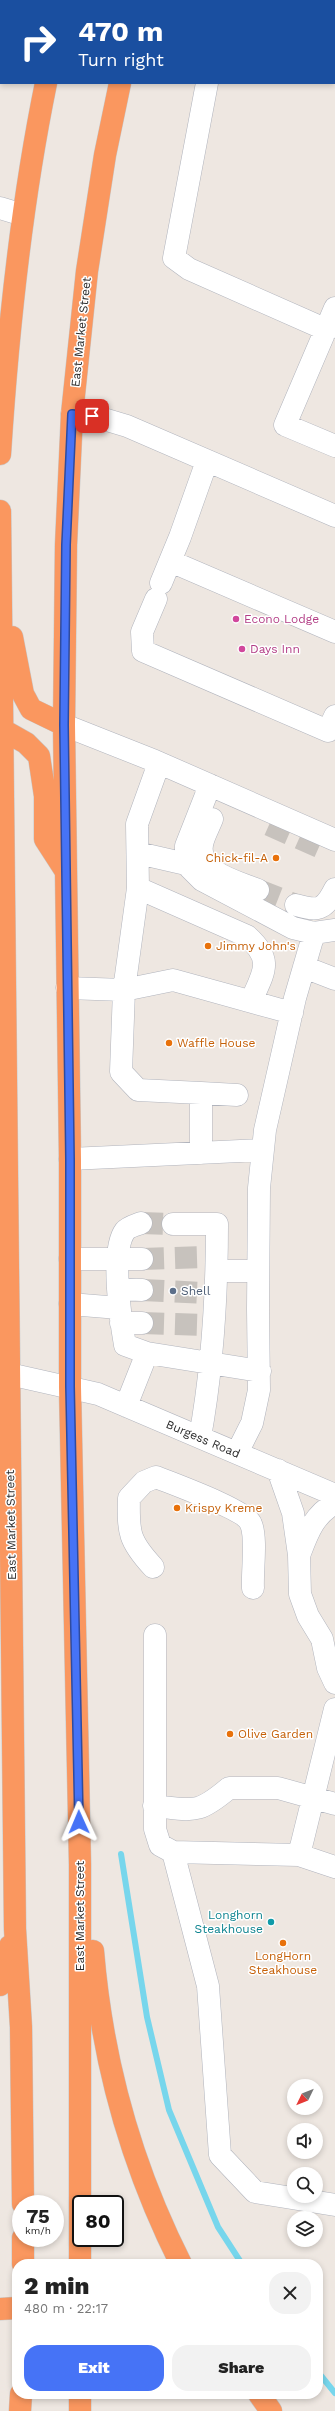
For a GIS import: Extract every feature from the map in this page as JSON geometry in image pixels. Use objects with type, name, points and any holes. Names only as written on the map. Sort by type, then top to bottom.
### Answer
[{"type":"highway","points":[[0,454],[2,400],[23,215],[46,84]]},
{"type":"highway","name":"East Market Street","points":[[80,2259],[80,1864],[70,1386],[70,1159],[65,870],[64,725],[66,545],[72,414],[87,271],[105,155],[120,84]]},
{"type":"highway","name":"East Market Street","points":[[0,511],[5,1373],[15,1929],[21,2027],[23,2195]]},
{"type":"highway","points":[[0,575],[22,694],[31,709],[64,725]]},
{"type":"highway","points":[[1,730],[26,743],[39,756],[45,796],[45,839],[65,870]]},
{"type":"highway","points":[[80,1864],[89,1919],[99,2005],[115,2090],[142,2174],[179,2259]]},
{"type":"highway","points":[[0,1985],[15,1929]]},
{"type":"highway","points":[[23,2247],[23,2259]]},
{"type":"highway","points":[[0,2308],[12,2308]]},
{"type":"highway","points":[[20,2411],[21,2399]]},
{"type":"highway","points":[[80,2399],[80,2411]]},
{"type":"highway","points":[[263,2399],[271,2411]]},
{"type":"street","points":[[206,84],[174,258],[188,269],[327,330]]},
{"type":"street","points":[[0,208],[23,215]]},
{"type":"street","points":[[335,308],[327,330],[285,425],[335,446]]},
{"type":"street","points":[[72,414],[97,417],[127,426],[335,516]]},
{"type":"street","points":[[207,461],[142,632],[143,651],[328,731],[335,716]]},
{"type":"street","points":[[170,561],[335,632]]},
{"type":"street","points":[[64,725],[159,763],[208,789],[251,803],[330,847]]},
{"type":"street","points":[[159,763],[137,824],[138,888],[124,990],[121,1072],[138,1090],[237,1095]]},
{"type":"street","points":[[186,864],[186,846],[208,789]]},
{"type":"street","points":[[208,789],[215,809],[202,846],[206,863],[219,874],[258,890]]},
{"type":"street","points":[[251,803],[258,820],[269,825]]},
{"type":"street","points":[[138,853],[186,864],[202,880],[217,889],[293,928],[324,931],[304,967],[262,1150],[258,1271],[259,1390],[255,1414],[247,1436],[237,1453]]},
{"type":"street","points":[[138,888],[247,936],[260,948],[264,968],[251,1001]]},
{"type":"street","points":[[296,905],[311,909],[322,908],[330,900],[335,889]]},
{"type":"street","points":[[304,967],[335,980]]},
{"type":"street","points":[[67,988],[124,990],[173,980],[251,1001],[292,1014]]},
{"type":"street","points":[[201,1093],[201,1152]]},
{"type":"street","points":[[70,1159],[262,1150]]},
{"type":"street","points":[[142,1224],[126,1229],[122,1236],[119,1259],[119,1307],[126,1345],[147,1352],[260,1371]]},
{"type":"street","points":[[173,1224],[217,1224],[212,1274],[210,1325],[212,1363],[200,1437]]},
{"type":"street","points":[[70,1259],[142,1259]]},
{"type":"street","points":[[212,1274],[258,1271]]},
{"type":"street","points":[[119,1307],[142,1290]]},
{"type":"street","points":[[70,1304],[119,1307],[142,1323]]},
{"type":"street","points":[[126,1406],[147,1352]]},
{"type":"street","name":"Burgess Road","points":[[5,1373],[70,1386],[98,1394],[335,1494]]},
{"type":"street","points":[[278,1470],[293,1513],[299,1554],[300,1594],[308,1616],[322,1639],[328,1668],[335,1683]]},
{"type":"street","points":[[153,1567],[138,1550],[130,1537],[129,1498],[144,1482],[156,1477],[239,1512],[251,1523],[254,1537],[253,1588]]},
{"type":"street","points":[[299,1554],[308,1529],[317,1516],[335,1503]]},
{"type":"street","points":[[155,1635],[154,1806],[155,1829],[160,1845],[173,1852],[299,1855],[335,1867]]},
{"type":"street","points":[[299,1855],[335,1709]]},
{"type":"street","points":[[154,1806],[194,1810],[209,1805],[229,1788],[278,1788],[335,1804]]},
{"type":"street","points":[[173,1852],[208,1986],[220,2156],[255,2192],[335,2205]]},
{"type":"waterway","points":[[121,1854],[147,2017],[169,2110],[218,2227],[239,2259]]},
{"type":"waterway","points":[[323,2378],[335,2393]]},
{"type":"tunnel","points":[[269,825],[319,847]]},
{"type":"tunnel","points":[[258,890],[296,905]]},
{"type":"tunnel","points":[[141,1223],[173,1224]]},
{"type":"tunnel","points":[[142,1259],[204,1257]]},
{"type":"tunnel","points":[[142,1290],[205,1293]]},
{"type":"tunnel","points":[[142,1323],[205,1325]]},
{"type":"place","name":"Econo Lodge","points":[[236,619]]},
{"type":"place","name":"Days Inn","points":[[242,649]]},
{"type":"place","name":"Chick-fil-A","points":[[276,858]]},
{"type":"place","name":"Jimmy John's","points":[[208,946]]},
{"type":"place","name":"Waffle House","points":[[169,1043]]},
{"type":"place","name":"Shell","points":[[173,1291]]},
{"type":"place","name":"Krispy Kreme","points":[[177,1508]]},
{"type":"place","name":"Olive Garden","points":[[230,1734]]},
{"type":"place","name":"Longhorn Steakhouse","points":[[271,1922]]},
{"type":"place","name":"LongHorn Steakhouse","points":[[283,1943]]},
{"type":"route","points":[[79,1822],[70,1386],[70,1159],[66,969],[64,725],[66,545],[72,414],[92,416]]}]
